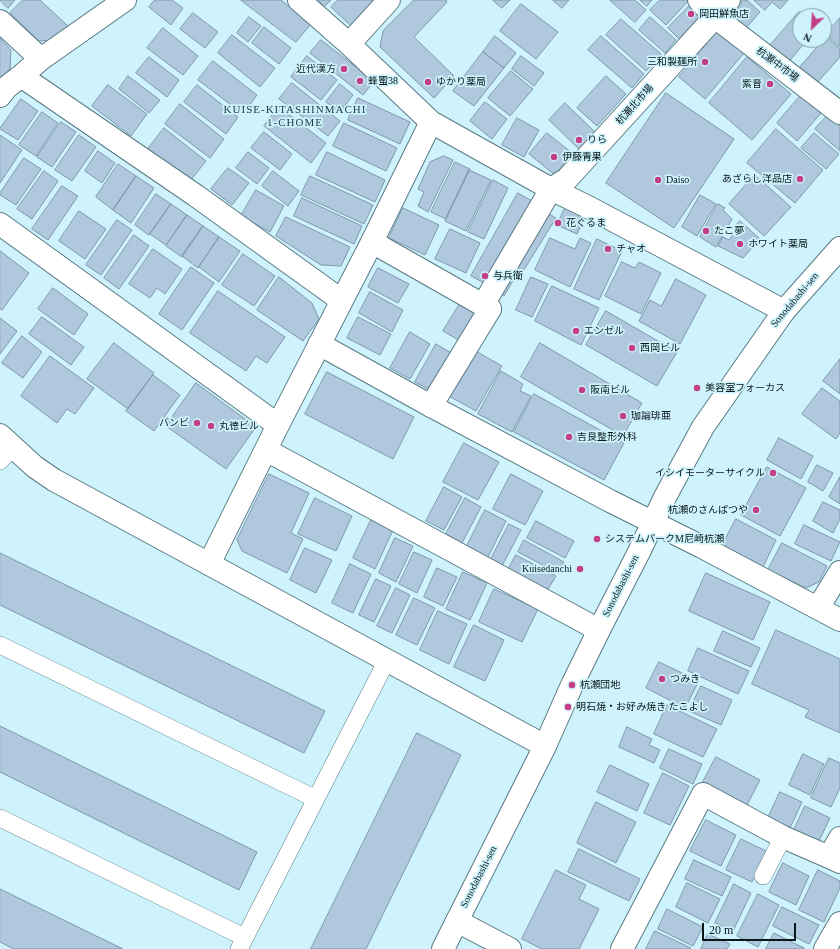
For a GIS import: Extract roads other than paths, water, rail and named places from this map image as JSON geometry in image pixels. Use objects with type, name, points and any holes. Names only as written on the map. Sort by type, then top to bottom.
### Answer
[{"type":"street","points":[[0,96],[7,87],[41,59],[125,0]]},
{"type":"street","points":[[299,0],[349,44],[431,122],[551,189],[590,208],[784,311]]},
{"type":"street","points":[[349,44],[389,0]]},
{"type":"street","name":"杭瀬中市場","points":[[699,0],[714,17],[840,113]]},
{"type":"street","points":[[714,17],[729,0]]},
{"type":"street","name":"杭瀬北市場","points":[[551,189],[568,179],[714,17]]},
{"type":"street","points":[[0,21],[41,59]]},
{"type":"street","points":[[21,76],[194,195],[341,300]]},
{"type":"street","points":[[209,564],[431,122]]},
{"type":"street","points":[[431,406],[551,189]]},
{"type":"street","points":[[0,224],[278,425]]},
{"type":"street","points":[[372,242],[486,307]]},
{"type":"street","name":"Sonodabashi-sen","points":[[443,949],[545,746],[572,685],[665,497],[703,427],[784,311],[840,248]]},
{"type":"street","points":[[319,344],[431,406],[610,501],[702,547],[840,620]]},
{"type":"street","points":[[4,448],[54,480],[545,746]]},
{"type":"street","points":[[266,450],[599,630]]},
{"type":"street","points":[[818,608],[840,572]]},
{"type":"street","points":[[622,949],[703,794],[783,837],[835,860],[840,838]]},
{"type":"street","points":[[457,921],[510,949]]},
{"type":"street","points":[[825,949],[840,923]]},
{"type":"lane","points":[[0,645],[316,799]]},
{"type":"lane","points":[[1,822],[241,943],[387,660]]},
{"type":"lane","points":[[763,876],[783,837]]},
{"type":"place","name":"岡田鮮魚店","points":[[691,14]]},
{"type":"place","name":"三和製麺所","points":[[705,62]]},
{"type":"place","name":"近代漢方","points":[[344,69]]},
{"type":"place","name":"蜂蜜38","points":[[360,81]]},
{"type":"place","name":"ゆかり薬局","points":[[428,82]]},
{"type":"place","name":"紫音","points":[[770,84]]},
{"type":"place","name":"りら","points":[[579,140]]},
{"type":"place","name":"伊藤青果","points":[[554,157]]},
{"type":"place","name":"あざらし洋品店","points":[[800,179]]},
{"type":"place","name":"Daiso","points":[[658,180]]},
{"type":"place","name":"花ぐるま","points":[[558,223]]},
{"type":"place","name":"たこ夢","points":[[706,231]]},
{"type":"place","name":"ホワイト薬局","points":[[740,244]]},
{"type":"place","name":"チャオ","points":[[608,249]]},
{"type":"place","name":"与兵衛","points":[[485,276]]},
{"type":"place","name":"エンゼル","points":[[576,331]]},
{"type":"place","name":"西岡ビル","points":[[632,348]]},
{"type":"place","name":"美容室フォーカス","points":[[697,388]]},
{"type":"place","name":"阪南ビル","points":[[582,390]]},
{"type":"place","name":"珈論琲亜","points":[[623,416]]},
{"type":"place","name":"バンビ","points":[[197,423]]},
{"type":"place","name":"丸徳ビル","points":[[211,426]]},
{"type":"place","name":"吉良整形外科","points":[[569,437]]},
{"type":"place","name":"イシイモーターサイクル","points":[[773,473]]},
{"type":"place","name":"杭瀬のさんぱつや","points":[[756,510]]},
{"type":"place","name":"システムパークM尼崎杭瀬","points":[[597,539]]},
{"type":"place","name":"Kuisedanchi","points":[[580,569]]},
{"type":"place","name":"つみき","points":[[662,679]]},
{"type":"place","name":"杭瀬団地","points":[[572,685]]},
{"type":"place","name":"明石焼・お好み焼き たこよし","points":[[568,707]]},
{"type":"district","name":"KUISE-KITASHINMACHI 1-CHOME","points":[[295,116]]}]
